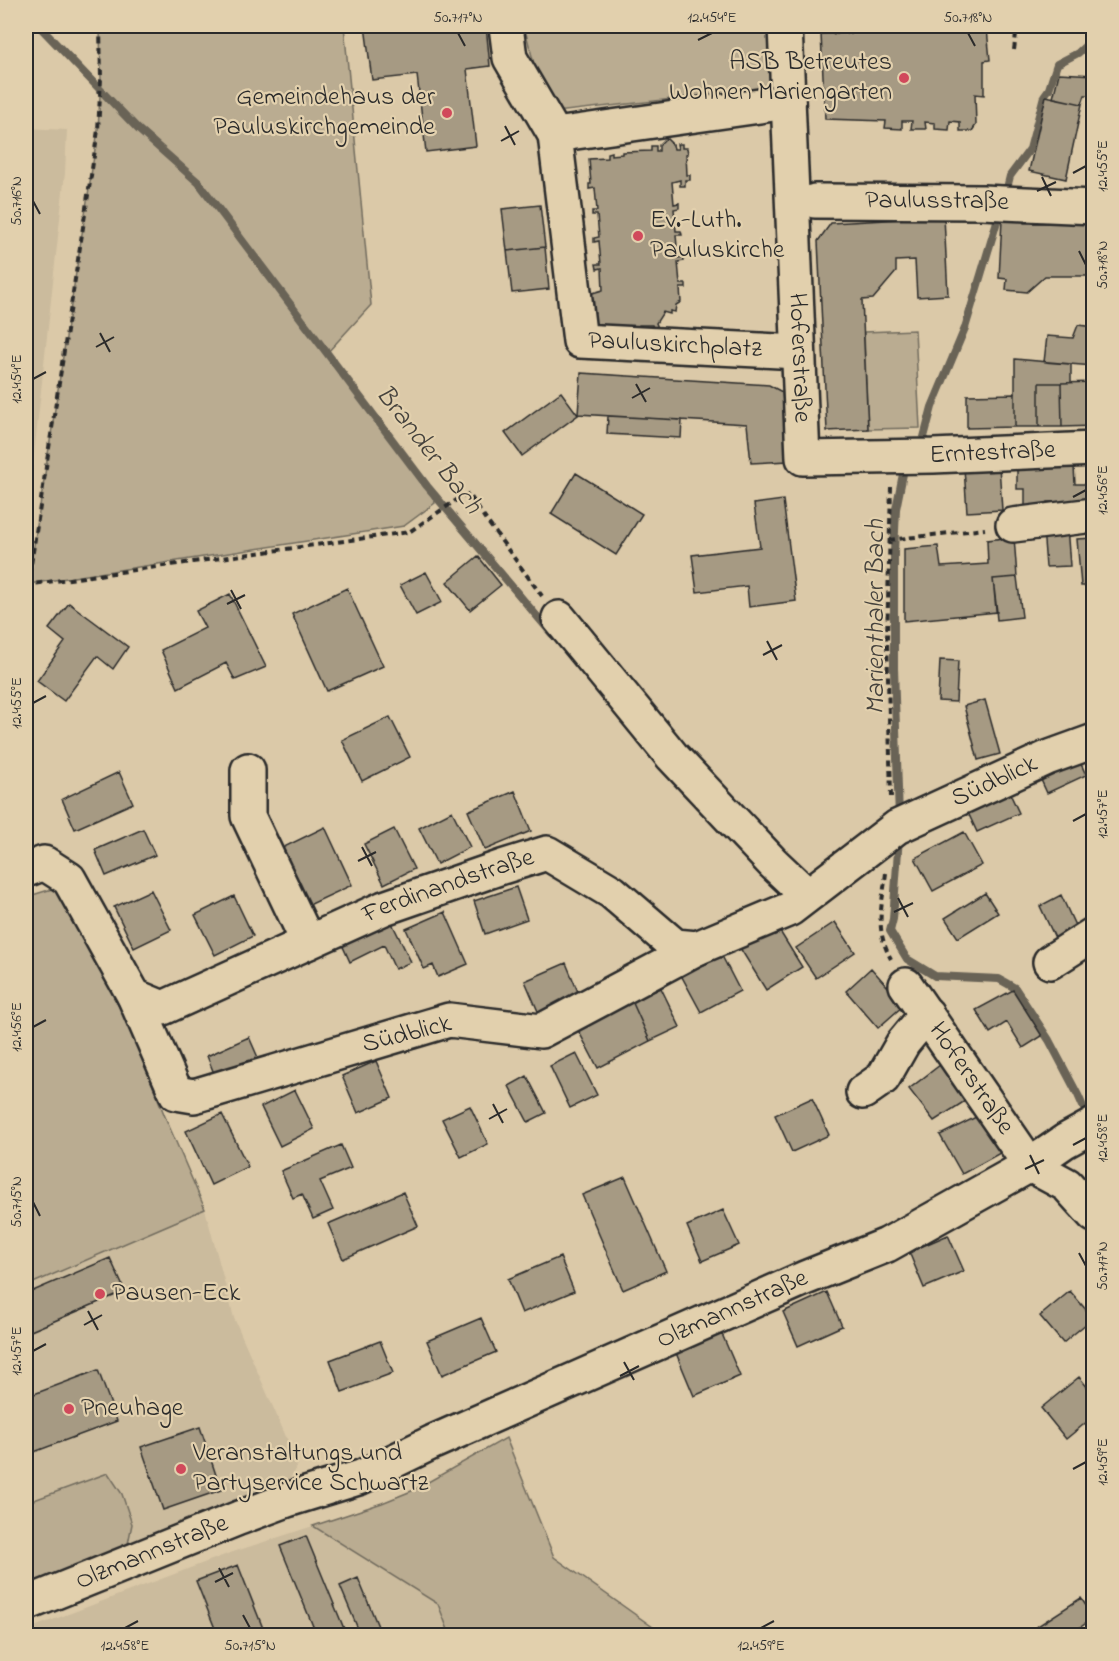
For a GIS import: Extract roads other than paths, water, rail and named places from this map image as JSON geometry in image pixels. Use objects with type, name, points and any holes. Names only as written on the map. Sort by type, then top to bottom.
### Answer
[{"type":"street","name":"Pauluskirchplatz","points":[[506,26],[510,58],[555,135],[580,341],[798,352]]},
{"type":"street","name":"Hoferstraße","points":[[785,26],[803,458],[891,456]]},
{"type":"street","points":[[555,135],[788,102]]},
{"type":"street","name":"Paulusstraße","points":[[815,201],[982,202],[1094,207]]},
{"type":"street","name":"Erntestraße","points":[[891,456],[1094,448]]},
{"type":"street","points":[[1013,525],[1094,515]]},
{"type":"street","points":[[559,618],[672,756],[773,863],[807,895],[790,909],[697,948]]},
{"type":"street","name":"Südblick","points":[[807,895],[899,826],[1047,758],[1094,741]]},
{"type":"street","points":[[248,770],[248,816],[308,942]]},
{"type":"street","name":"Ferdinandstraße","points":[[134,996],[163,1008],[384,908],[547,853],[612,892],[675,946],[697,948]]},
{"type":"street","points":[[35,867],[69,879],[134,996]]},
{"type":"street","points":[[1050,962],[1094,934]]},
{"type":"street","name":"Südblick","points":[[134,996],[176,1093],[194,1096],[449,1020],[541,1031],[697,948]]},
{"type":"street","name":"Hoferstraße","points":[[906,985],[1030,1165],[1067,1185],[1094,1215]]},
{"type":"street","points":[[863,1092],[883,1078],[903,1043],[927,1014]]},
{"type":"street","name":"Olzmannstraße","points":[[26,1604],[287,1500],[336,1486],[387,1466],[433,1442],[806,1278],[887,1245],[1030,1165],[1065,1141],[1094,1125]]},
{"type":"waterway","name":"Brander Bach","points":[[39,26],[138,129],[199,183],[427,486],[552,634]]},
{"type":"waterway","name":"Marienthaler Bach","points":[[1005,196],[1010,176],[1030,149],[1044,96],[1049,89],[1057,64],[1078,53],[1094,38]]},
{"type":"waterway","name":"Marienthaler Bach","points":[[918,448],[923,441],[932,407],[965,328],[1001,208]]},
{"type":"waterway","name":"Marienthaler Bach","points":[[899,818],[894,668],[894,553],[896,509],[904,469],[908,464]]},
{"type":"waterway","name":"Marienthaler Bach","points":[[899,837],[893,919],[890,931],[907,959],[935,976],[999,979],[1015,988],[1049,1040],[1089,1120]]},
{"type":"place","name":"ASB Betreutes Wohnen Mariengarten","points":[[904,78]]},
{"type":"place","name":"Gemeindehaus der Pauluskirchgemeinde","points":[[447,113]]},
{"type":"place","name":"Ev.-Luth. Pauluskirche","points":[[638,236]]},
{"type":"place","name":"Pausen-Eck","points":[[100,1294]]},
{"type":"place","name":"Pneuhage","points":[[69,1409]]},
{"type":"place","name":"Veranstaltungs und Partyservice Schwartz","points":[[181,1469]]}]
